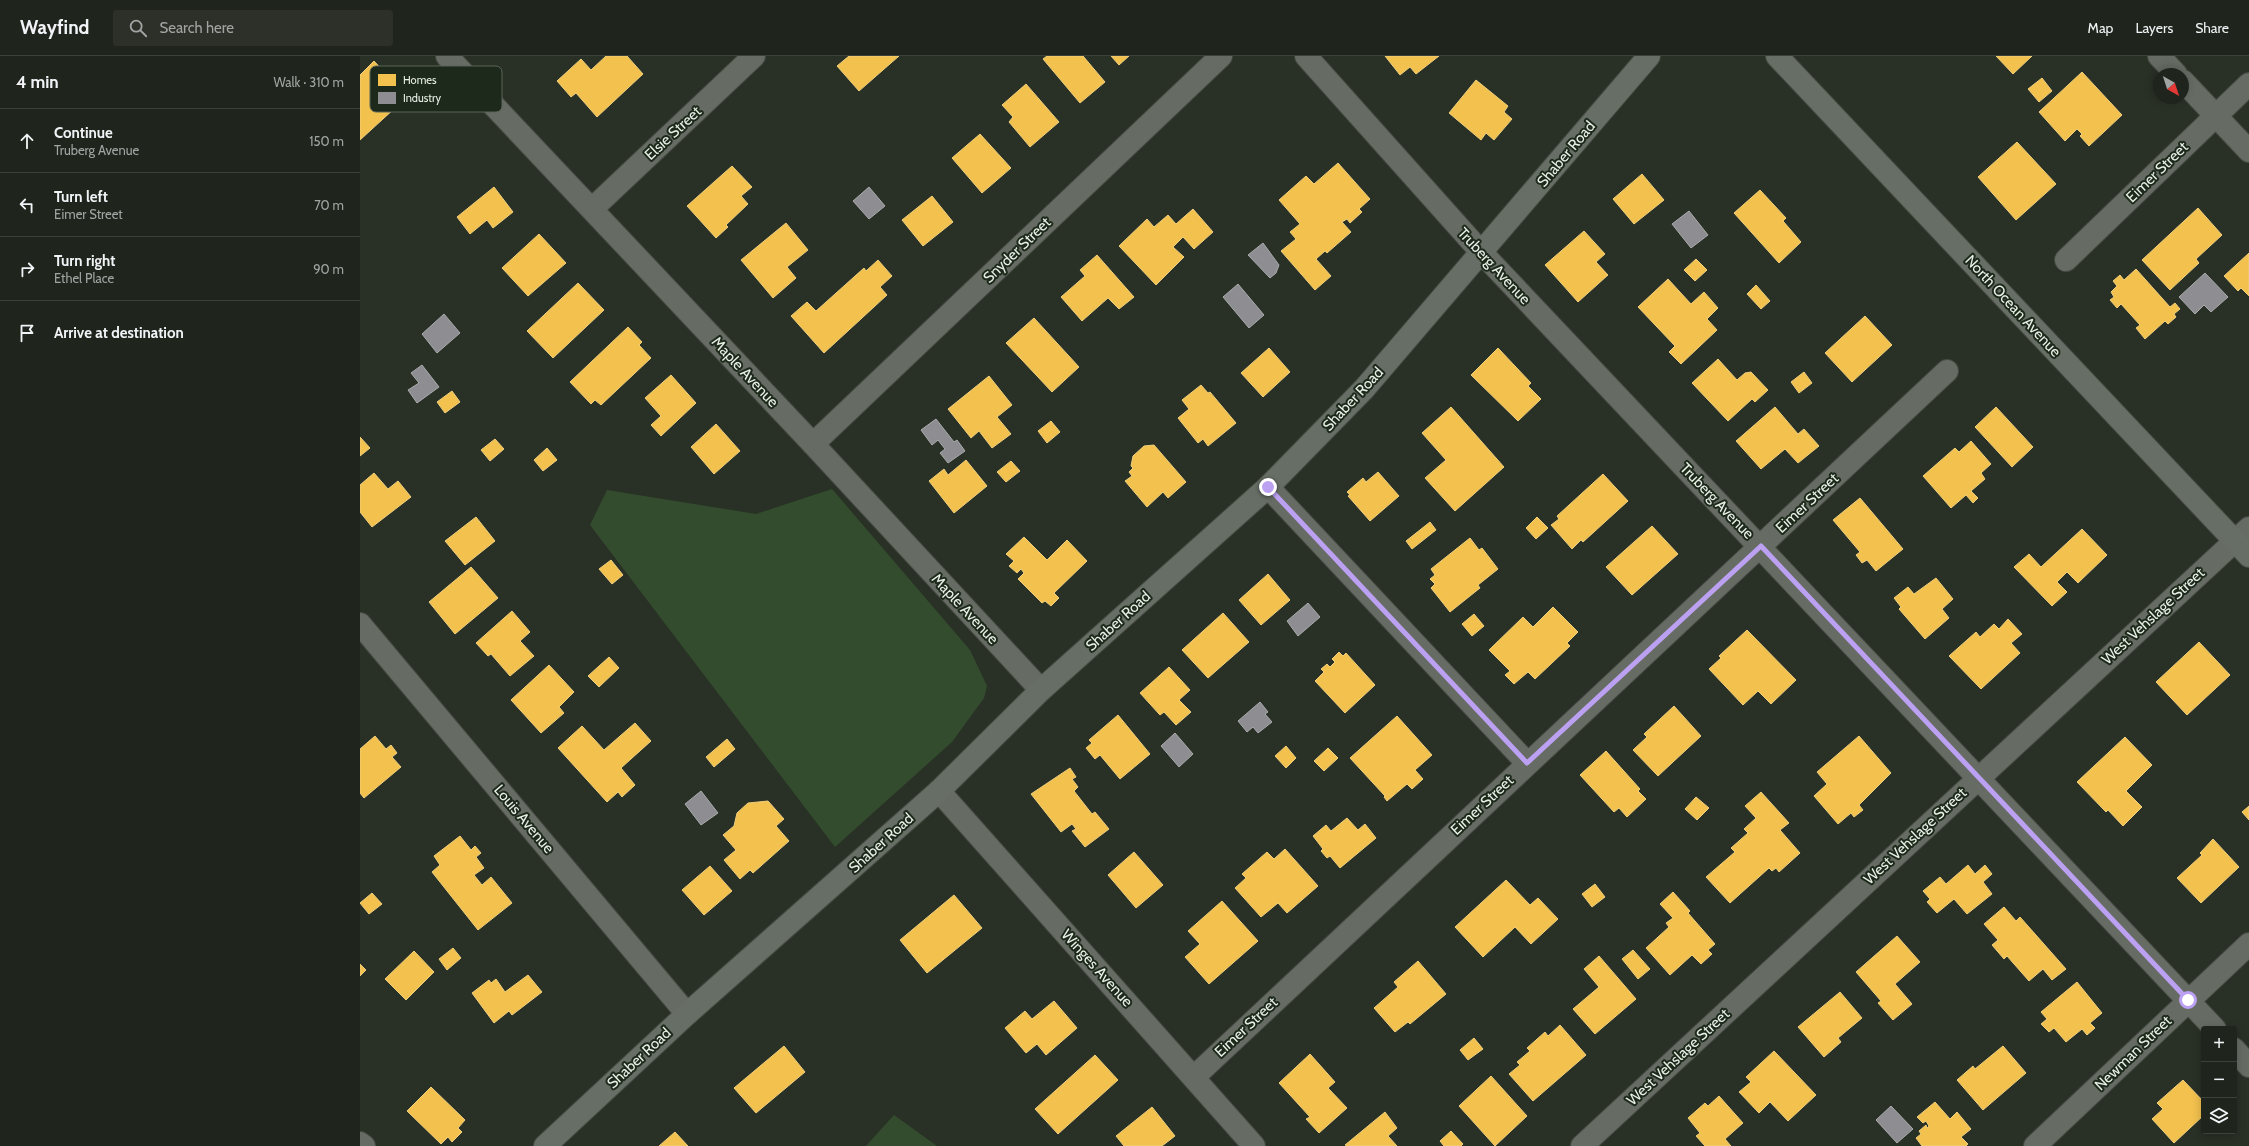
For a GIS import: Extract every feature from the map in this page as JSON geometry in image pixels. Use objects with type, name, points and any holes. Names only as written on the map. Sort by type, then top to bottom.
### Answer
[{"type":"street","name":"Maple Avenue","points":[[447,56],[456,66]]},
{"type":"street","name":"Elsie Street","points":[[592,209],[754,56]]},
{"type":"street","name":"Snyder Street","points":[[813,444],[1221,56]]},
{"type":"street","name":"Truberg Avenue","points":[[1306,56],[1482,253],[1761,546],[1977,778],[2212,1026]]},
{"type":"street","name":"Shaber Road","points":[[545,1146],[687,1014],[939,791],[1041,690],[1268,487],[1364,389],[1482,253],[1649,56]]},
{"type":"street","name":"North Ocean Avenue","points":[[1777,56],[2244,542]]},
{"type":"street","points":[[2159,56],[2170,68]]},
{"type":"street","name":"Eimer Street","points":[[2066,260],[2249,84]]},
{"type":"street","points":[[2189,87],[2249,151]]},
{"type":"street","name":"Maple Avenue","points":[[500,112],[813,444],[1041,690]]},
{"type":"street","name":"Eimer Street","points":[[1194,1077],[1527,763],[1947,371]]},
{"type":"street","points":[[1268,487],[1527,763]]},
{"type":"street","name":"West Vehslage Street","points":[[1582,1146],[1977,778],[2244,542]]},
{"type":"street","name":"Louis Avenue","points":[[360,624],[687,1014]]},
{"type":"street","name":"Winges Avenue","points":[[939,791],[1254,1146]]},
{"type":"street","name":"Newman Street","points":[[2035,1146],[2249,944]]},
{"type":"street","points":[[2237,1053],[2249,1066]]},
{"type":"street","points":[[360,1142],[364,1146]]},
{"type":"green space","points":[[832,489],[970,650],[987,686],[984,698],[952,742],[835,847],[590,525],[607,490],[756,514]]},
{"type":"green space","points":[[894,1115],[937,1146],[866,1146]]},
{"type":"building: Homes","points":[[606,56],[627,56],[643,74],[597,117],[576,93],[571,97],[557,81],[581,59],[591,70]]},
{"type":"building: Homes","points":[[849,56],[899,56],[859,91],[837,66]]},
{"type":"building: Homes","points":[[1047,56],[1083,56],[1105,82],[1080,103],[1043,59]]},
{"type":"building: Homes","points":[[1111,56],[1129,56],[1119,65]]},
{"type":"building: Homes","points":[[1385,56],[1439,56],[1416,74],[1410,67],[1400,75]]},
{"type":"building: Homes","points":[[1996,56],[2032,56],[2013,74]]},
{"type":"building: Homes","points":[[374,61],[379,66],[370,66],[370,112],[391,112],[360,140],[360,75]]},
{"type":"building: Homes","points":[[2082,72],[2122,115],[2089,146],[2080,136],[2082,134],[2077,129],[2065,141],[2039,112]]},
{"type":"building: Homes","points":[[2042,78],[2052,91],[2039,102],[2028,89]]},
{"type":"building: Homes","points":[[1476,80],[1508,106],[1504,112],[1512,119],[1494,140],[1486,133],[1481,140],[1449,113]]},
{"type":"building: Homes","points":[[1026,84],[1059,122],[1030,147],[1009,122],[1013,117],[1002,105]]},
{"type":"building: Homes","points":[[980,134],[1011,168],[982,193],[952,158]]},
{"type":"building: Homes","points":[[2017,142],[2056,184],[2016,220],[1978,177]]},
{"type":"building: Homes","points":[[1338,163],[1370,199],[1359,209],[1362,212],[1350,223],[1347,219],[1342,222],[1351,232],[1327,253],[1325,251],[1316,259],[1331,276],[1315,290],[1281,251],[1296,239],[1290,232],[1300,224],[1279,200],[1306,176],[1314,184]]},
{"type":"building: Homes","points":[[732,166],[752,187],[741,196],[748,204],[726,225],[728,227],[716,238],[687,206]]},
{"type":"building: Homes","points":[[1642,174],[1664,200],[1634,224],[1613,199]]},
{"type":"building: Homes","points":[[494,187],[513,212],[493,228],[487,220],[470,234],[457,217]]},
{"type":"building: Homes","points":[[1760,190],[1786,218],[1783,221],[1801,242],[1779,263],[1734,213]]},
{"type":"building: Homes","points":[[932,196],[953,222],[923,246],[902,220]]},
{"type":"building: Homes","points":[[2198,208],[2222,235],[2196,259],[2199,263],[2170,290],[2142,260]]},
{"type":"building: Homes","points":[[1193,209],[1213,232],[1194,249],[1183,237],[1173,247],[1184,257],[1156,285],[1119,246],[1147,219],[1154,227],[1168,215],[1176,224]]},
{"type":"building: Homes","points":[[786,223],[808,250],[787,267],[796,278],[773,298],[741,260]]},
{"type":"building: Homes","points":[[1584,231],[1605,254],[1596,262],[1608,275],[1578,302],[1545,265]]},
{"type":"building: Homes","points":[[539,234],[566,263],[528,296],[502,268]]},
{"type":"building: Homes","points":[[2249,253],[2249,296],[2241,288],[2238,291],[2224,276]]},
{"type":"building: Homes","points":[[1097,255],[1134,297],[1119,309],[1108,298],[1082,321],[1061,297],[1085,276],[1080,270]]},
{"type":"building: Homes","points":[[1696,259],[1707,270],[1695,281],[1684,270]]},
{"type":"building: Homes","points":[[878,260],[892,276],[880,287],[887,295],[824,353],[791,316],[807,302],[816,311],[864,268],[866,271]]},
{"type":"building: Homes","points":[[2136,269],[2170,307],[2175,303],[2180,309],[2174,314],[2176,317],[2168,324],[2165,321],[2145,339],[2136,328],[2140,325],[2121,304],[2117,308],[2110,300],[2114,297],[2111,292],[2117,286],[2113,281],[2120,275],[2124,280]]},
{"type":"building: Homes","points":[[1668,279],[1691,304],[1704,292],[1718,308],[1707,319],[1717,330],[1681,364],[1669,352],[1675,346],[1638,307]]},
{"type":"building: Homes","points":[[578,283],[604,310],[553,358],[527,331]]},
{"type":"building: Homes","points":[[1756,285],[1770,301],[1761,309],[1747,294]]},
{"type":"building: Homes","points":[[1865,316],[1892,345],[1852,382],[1825,353]]},
{"type":"building: Homes","points":[[1034,318],[1079,367],[1052,392],[1006,343]]},
{"type":"building: Homes","points":[[628,327],[642,342],[639,345],[651,358],[601,405],[595,400],[591,404],[570,382]]},
{"type":"building: Homes","points":[[1269,348],[1290,372],[1263,397],[1241,373]]},
{"type":"building: Homes","points":[[1498,348],[1531,383],[1528,386],[1541,399],[1518,421],[1471,375]]},
{"type":"building: Homes","points":[[1718,359],[1737,380],[1745,373],[1751,372],[1768,390],[1755,402],[1752,399],[1728,421],[1692,383]]},
{"type":"building: Homes","points":[[1804,372],[1812,383],[1799,393],[1791,382]]},
{"type":"building: Homes","points":[[671,375],[696,403],[661,436],[651,425],[661,416],[645,398]]},
{"type":"building: Homes","points":[[989,376],[1012,405],[997,417],[1011,434],[992,448],[979,431],[971,438],[948,409]]},
{"type":"building: Homes","points":[[1201,385],[1208,393],[1210,392],[1236,423],[1208,446],[1203,439],[1198,443],[1178,418],[1189,409],[1182,400]]},
{"type":"building: Homes","points":[[452,391],[460,402],[445,413],[437,402]]},
{"type":"building: Homes","points":[[1451,407],[1504,467],[1455,511],[1425,478],[1446,460],[1422,433]]},
{"type":"building: Homes","points":[[1775,407],[1798,434],[1804,429],[1819,446],[1798,463],[1785,449],[1761,469],[1736,441]]},
{"type":"building: Homes","points":[[1996,407],[2033,447],[2012,467],[1975,427]]},
{"type":"building: Homes","points":[[1051,421],[1060,432],[1047,443],[1038,431]]},
{"type":"building: Homes","points":[[716,424],[740,451],[714,474],[691,447]]},
{"type":"building: Homes","points":[[360,437],[370,448],[360,456]]},
{"type":"building: Homes","points":[[495,439],[504,449],[490,461],[481,450]]},
{"type":"building: Homes","points":[[1971,441],[1991,464],[1981,473],[1985,479],[1971,491],[1978,498],[1973,503],[1966,495],[1951,508],[1923,476],[1955,448],[1959,452]]},
{"type":"building: Homes","points":[[1154,445],[1186,482],[1168,498],[1163,492],[1147,507],[1125,481],[1132,476],[1129,472],[1133,468],[1131,466],[1133,456],[1144,446]]},
{"type":"building: Homes","points":[[547,448],[557,460],[543,471],[534,460]]},
{"type":"building: Homes","points":[[966,460],[987,486],[954,513],[929,481],[944,469],[948,475]]},
{"type":"building: Homes","points":[[1011,461],[1020,471],[1006,482],[997,472]]},
{"type":"building: Homes","points":[[1378,472],[1399,496],[1370,521],[1348,496],[1350,495],[1347,492],[1363,478],[1366,482]]},
{"type":"building: Homes","points":[[374,473],[388,489],[398,481],[411,497],[372,527],[360,512],[360,485]]},
{"type":"building: Homes","points":[[1603,474],[1628,501],[1583,542],[1581,540],[1572,549],[1551,525],[1559,519],[1557,516]]},
{"type":"building: Homes","points":[[1860,498],[1903,549],[1876,571],[1867,560],[1862,563],[1856,555],[1860,552],[1833,520]]},
{"type":"building: Homes","points":[[476,517],[495,541],[465,565],[445,541]]},
{"type":"building: Homes","points":[[1537,517],[1548,528],[1536,539],[1526,528]]},
{"type":"building: Homes","points":[[1430,522],[1436,530],[1412,549],[1406,541]]},
{"type":"building: Homes","points":[[1652,526],[1678,554],[1632,595],[1606,567]]},
{"type":"building: Homes","points":[[2082,529],[2107,555],[2078,583],[2067,572],[2057,582],[2067,592],[2052,606],[2014,567],[2029,554],[2041,567]]},
{"type":"building: Homes","points":[[1024,537],[1047,560],[1067,540],[1087,561],[1054,593],[1059,598],[1051,606],[1045,601],[1042,603],[1018,579],[1024,573],[1021,569],[1017,573],[1009,566],[1014,561],[1006,554]]},
{"type":"building: Homes","points":[[1470,538],[1479,550],[1482,548],[1498,569],[1478,585],[1480,588],[1450,612],[1431,588],[1435,584],[1430,579],[1435,575],[1431,569]]},
{"type":"building: Homes","points":[[611,560],[623,575],[612,584],[599,569]]},
{"type":"building: Homes","points":[[471,567],[498,598],[455,634],[429,602]]},
{"type":"building: Homes","points":[[1268,574],[1290,600],[1261,625],[1239,600]]},
{"type":"building: Homes","points":[[1936,578],[1953,599],[1942,609],[1949,618],[1925,639],[1899,609],[1901,607],[1894,598],[1908,587],[1914,594]]},
{"type":"building: Homes","points":[[1553,607],[1578,632],[1567,643],[1570,646],[1535,679],[1528,672],[1514,684],[1505,675],[1510,671],[1489,650],[1523,617],[1533,627]]},
{"type":"building: Homes","points":[[512,611],[530,632],[520,641],[534,656],[510,676],[491,654],[488,656],[476,643]]},
{"type":"building: Homes","points":[[1223,613],[1249,642],[1208,678],[1182,650]]},
{"type":"building: Homes","points":[[1474,614],[1484,626],[1472,636],[1462,624]]},
{"type":"building: Homes","points":[[2008,619],[2022,634],[2011,643],[2020,653],[1981,689],[1949,656],[1976,632],[1980,637],[1994,624],[1999,629]]},
{"type":"building: Homes","points":[[1747,630],[1796,680],[1771,704],[1758,691],[1743,705],[1709,669],[1721,658],[1719,656]]},
{"type":"building: Homes","points":[[2199,642],[2230,675],[2187,715],[2156,682]]},
{"type":"building: Homes","points":[[1339,652],[1343,656],[1346,653],[1375,685],[1345,713],[1315,681],[1324,672],[1321,669],[1327,664],[1330,667],[1335,662],[1332,659]]},
{"type":"building: Homes","points":[[609,657],[619,668],[599,687],[588,676]]},
{"type":"building: Homes","points":[[549,665],[574,692],[559,707],[564,713],[541,733],[511,700]]},
{"type":"building: Homes","points":[[1169,667],[1190,690],[1179,700],[1191,712],[1176,725],[1164,712],[1160,715],[1140,693]]},
{"type":"building: Homes","points":[[1674,706],[1701,736],[1658,776],[1633,750],[1647,737],[1644,734]]},
{"type":"building: Homes","points":[[1118,715],[1150,754],[1120,779],[1100,755],[1095,759],[1086,748],[1092,743],[1089,740]]},
{"type":"building: Homes","points":[[1397,716],[1432,755],[1415,770],[1423,779],[1412,789],[1407,784],[1387,801],[1384,797],[1385,796],[1350,758]]},
{"type":"building: Homes","points":[[635,723],[651,741],[621,768],[635,785],[622,797],[618,792],[607,802],[558,748],[582,726],[604,750]]},
{"type":"building: Homes","points":[[375,736],[386,749],[391,745],[397,753],[392,757],[401,767],[364,798],[360,793],[360,749]]},
{"type":"building: Homes","points":[[1859,736],[1891,773],[1859,805],[1863,810],[1854,817],[1851,813],[1838,824],[1814,796],[1827,784],[1817,772]]},
{"type":"building: Homes","points":[[2125,737],[2152,765],[2126,791],[2142,807],[2123,826],[2108,810],[2106,812],[2077,782]]},
{"type":"building: Homes","points":[[727,739],[735,749],[714,767],[706,757]]},
{"type":"building: Homes","points":[[1286,746],[1296,758],[1286,768],[1275,756]]},
{"type":"building: Homes","points":[[1328,748],[1338,758],[1324,771],[1314,761]]},
{"type":"building: Homes","points":[[1606,751],[1640,789],[1638,791],[1646,799],[1627,817],[1619,808],[1614,812],[1580,775]]},
{"type":"building: Homes","points":[[1070,768],[1076,777],[1072,779],[1078,787],[1074,791],[1092,814],[1095,812],[1109,829],[1085,847],[1072,831],[1076,829],[1072,824],[1061,832],[1031,794]]},
{"type":"building: Homes","points":[[1761,792],[1789,823],[1780,830],[1800,853],[1779,872],[1776,868],[1772,871],[1769,868],[1730,903],[1706,877],[1735,852],[1731,848],[1748,833],[1744,829],[1756,818],[1745,806]]},
{"type":"building: Homes","points":[[1696,797],[1709,808],[1697,820],[1685,809]]},
{"type":"building: Homes","points":[[768,801],[784,819],[776,826],[789,841],[753,873],[750,870],[740,879],[724,860],[736,850],[723,835],[734,826],[737,813],[748,803]]},
{"type":"building: Homes","points":[[2249,806],[2249,820],[2242,812]]},
{"type":"building: Homes","points":[[1347,818],[1358,830],[1365,824],[1376,838],[1340,868],[1330,856],[1327,858],[1321,851],[1323,849],[1313,836],[1326,825],[1331,831]]},
{"type":"building: Homes","points":[[460,836],[471,850],[475,846],[481,853],[476,857],[484,868],[474,875],[482,885],[491,877],[512,903],[478,930],[432,872],[440,865],[434,856]]},
{"type":"building: Homes","points":[[2213,839],[2239,867],[2201,903],[2177,878],[2202,855],[2200,853]]},
{"type":"building: Homes","points":[[1285,849],[1318,886],[1287,913],[1278,903],[1261,917],[1235,888],[1246,878],[1242,874],[1267,852],[1274,859]]},
{"type":"building: Homes","points":[[1134,852],[1163,885],[1136,908],[1108,875]]},
{"type":"building: Homes","points":[[1968,865],[1975,874],[1985,865],[1992,874],[1983,882],[1992,894],[1967,914],[1954,899],[1937,913],[1927,902],[1930,899],[1923,891],[1940,877],[1946,884]]},
{"type":"building: Homes","points":[[710,866],[732,891],[704,915],[682,890]]},
{"type":"building: Homes","points":[[1506,880],[1530,905],[1538,898],[1558,919],[1531,944],[1515,927],[1483,957],[1455,927]]},
{"type":"building: Homes","points":[[1595,884],[1605,897],[1592,907],[1582,894]]},
{"type":"building: Homes","points":[[1673,892],[1690,911],[1688,913],[1715,944],[1708,950],[1712,954],[1701,964],[1692,955],[1670,975],[1646,948],[1669,927],[1666,923],[1673,918],[1660,904]]},
{"type":"building: Homes","points":[[372,893],[382,904],[369,914],[360,903]]},
{"type":"building: Homes","points":[[954,895],[982,928],[927,973],[900,940]]},
{"type":"building: Homes","points":[[1222,901],[1258,941],[1209,984],[1185,957],[1200,944],[1188,931]]},
{"type":"building: Homes","points":[[2004,907],[2016,921],[2020,917],[2066,969],[2052,980],[2043,969],[2029,981],[2007,956],[2004,959],[1992,945],[1998,940],[1984,924]]},
{"type":"building: Homes","points":[[1897,936],[1920,962],[1895,984],[1912,1004],[1893,1020],[1878,1003],[1881,1001],[1856,972]]},
{"type":"building: Homes","points":[[453,948],[461,958],[447,970],[439,959]]},
{"type":"building: Homes","points":[[1633,950],[1650,969],[1638,979],[1622,959]]},
{"type":"building: Homes","points":[[414,951],[434,972],[406,1000],[385,979]]},
{"type":"building: Homes","points":[[1599,956],[1636,999],[1595,1034],[1573,1009],[1599,987],[1584,969]]},
{"type":"building: Homes","points":[[1418,961],[1446,994],[1410,1024],[1408,1022],[1395,1032],[1374,1008],[1398,987],[1394,982]]},
{"type":"building: Homes","points":[[360,964],[366,970],[360,976]]},
{"type":"building: Homes","points":[[528,975],[542,992],[512,1015],[509,1011],[494,1023],[472,993],[489,980],[491,983],[496,979],[505,992]]},
{"type":"building: Homes","points":[[2077,982],[2102,1013],[2090,1023],[2095,1028],[2087,1035],[2082,1029],[2066,1042],[2054,1028],[2049,1032],[2041,1024],[2047,1019],[2041,1012]]},
{"type":"building: Homes","points":[[1840,992],[1862,1018],[1838,1038],[1841,1042],[1824,1057],[1798,1027]]},
{"type":"building: Homes","points":[[1054,1001],[1077,1028],[1046,1055],[1037,1044],[1026,1053],[1005,1028],[1025,1011],[1032,1019]]},
{"type":"building: Homes","points":[[1560,1025],[1586,1055],[1533,1101],[1509,1074],[1520,1065],[1517,1062],[1530,1051],[1527,1048],[1545,1032],[1548,1036]]},
{"type":"building: Homes","points":[[1474,1038],[1483,1049],[1468,1060],[1460,1050]]},
{"type":"building: Homes","points":[[784,1046],[805,1072],[756,1113],[734,1088]]},
{"type":"building: Homes","points":[[2003,1046],[2026,1073],[1983,1110],[1957,1080],[1973,1066],[1975,1069]]},
{"type":"building: Homes","points":[[1774,1051],[1816,1095],[1788,1121],[1770,1102],[1759,1113],[1739,1092],[1751,1082],[1746,1077]]},
{"type":"building: Homes","points":[[1310,1054],[1335,1082],[1328,1088],[1347,1108],[1319,1133],[1306,1119],[1310,1117],[1279,1083]]},
{"type":"building: Homes","points":[[1095,1055],[1118,1080],[1058,1134],[1035,1109]]},
{"type":"building: Homes","points":[[1491,1076],[1527,1116],[1495,1146],[1459,1106]]},
{"type":"building: Homes","points":[[2183,1080],[2201,1099],[2201,1118],[2174,1143],[2152,1119],[2163,1109],[2157,1103]]},
{"type":"building: Homes","points":[[431,1087],[465,1120],[458,1128],[462,1132],[452,1142],[448,1137],[441,1144],[407,1111]]},
{"type":"building: Homes","points":[[1719,1096],[1743,1123],[1725,1139],[1731,1146],[1705,1146],[1696,1136],[1700,1133],[1688,1118],[1705,1103],[1708,1106]]},
{"type":"building: Homes","points":[[1935,1102],[1950,1119],[1957,1112],[1971,1129],[1961,1137],[1968,1144],[1966,1146],[1922,1146],[1916,1138],[1921,1134],[1919,1131],[1926,1125],[1927,1128],[1929,1126],[1926,1121],[1923,1123],[1917,1117]]},
{"type":"building: Homes","points":[[1152,1107],[1175,1136],[1162,1146],[1124,1146],[1116,1136]]},
{"type":"building: Homes","points":[[1385,1112],[1397,1128],[1388,1136],[1397,1146],[1345,1145]]},
{"type":"building: Homes","points":[[1451,1131],[1463,1144],[1461,1146],[1444,1146],[1440,1141]]},
{"type":"building: Homes","points":[[675,1132],[688,1146],[659,1146]]},
{"type":"building: Industry","points":[[869,187],[885,206],[869,219],[853,201]]},
{"type":"building: Industry","points":[[1689,211],[1708,235],[1691,248],[1672,224]]},
{"type":"building: Industry","points":[[1263,243],[1279,265],[1276,273],[1270,278],[1248,255]]},
{"type":"building: Industry","points":[[2205,273],[2228,297],[2211,312],[2204,305],[2195,314],[2179,297]]},
{"type":"building: Industry","points":[[1238,284],[1264,315],[1249,328],[1223,297]]},
{"type":"building: Industry","points":[[444,314],[460,333],[437,353],[422,334]]},
{"type":"building: Industry","points":[[422,365],[439,387],[417,403],[408,390],[419,383],[411,373]]},
{"type":"building: Industry","points":[[936,419],[954,442],[957,440],[965,451],[948,463],[940,453],[945,449],[938,440],[932,445],[921,430]]},
{"type":"building: Industry","points":[[1308,603],[1320,617],[1298,636],[1287,621]]},
{"type":"building: Industry","points":[[1260,702],[1268,712],[1265,714],[1272,722],[1258,733],[1253,727],[1247,732],[1238,721]]},
{"type":"building: Industry","points":[[1175,733],[1193,754],[1179,767],[1161,746]]},
{"type":"building: Industry","points":[[701,791],[718,813],[701,825],[685,804]]},
{"type":"building: Industry","points":[[1891,1106],[1913,1129],[1897,1143],[1876,1120]]},
{"type":"route","points":[[1268,487],[1527,763],[1761,546],[1977,778],[2188,1000]]}]
